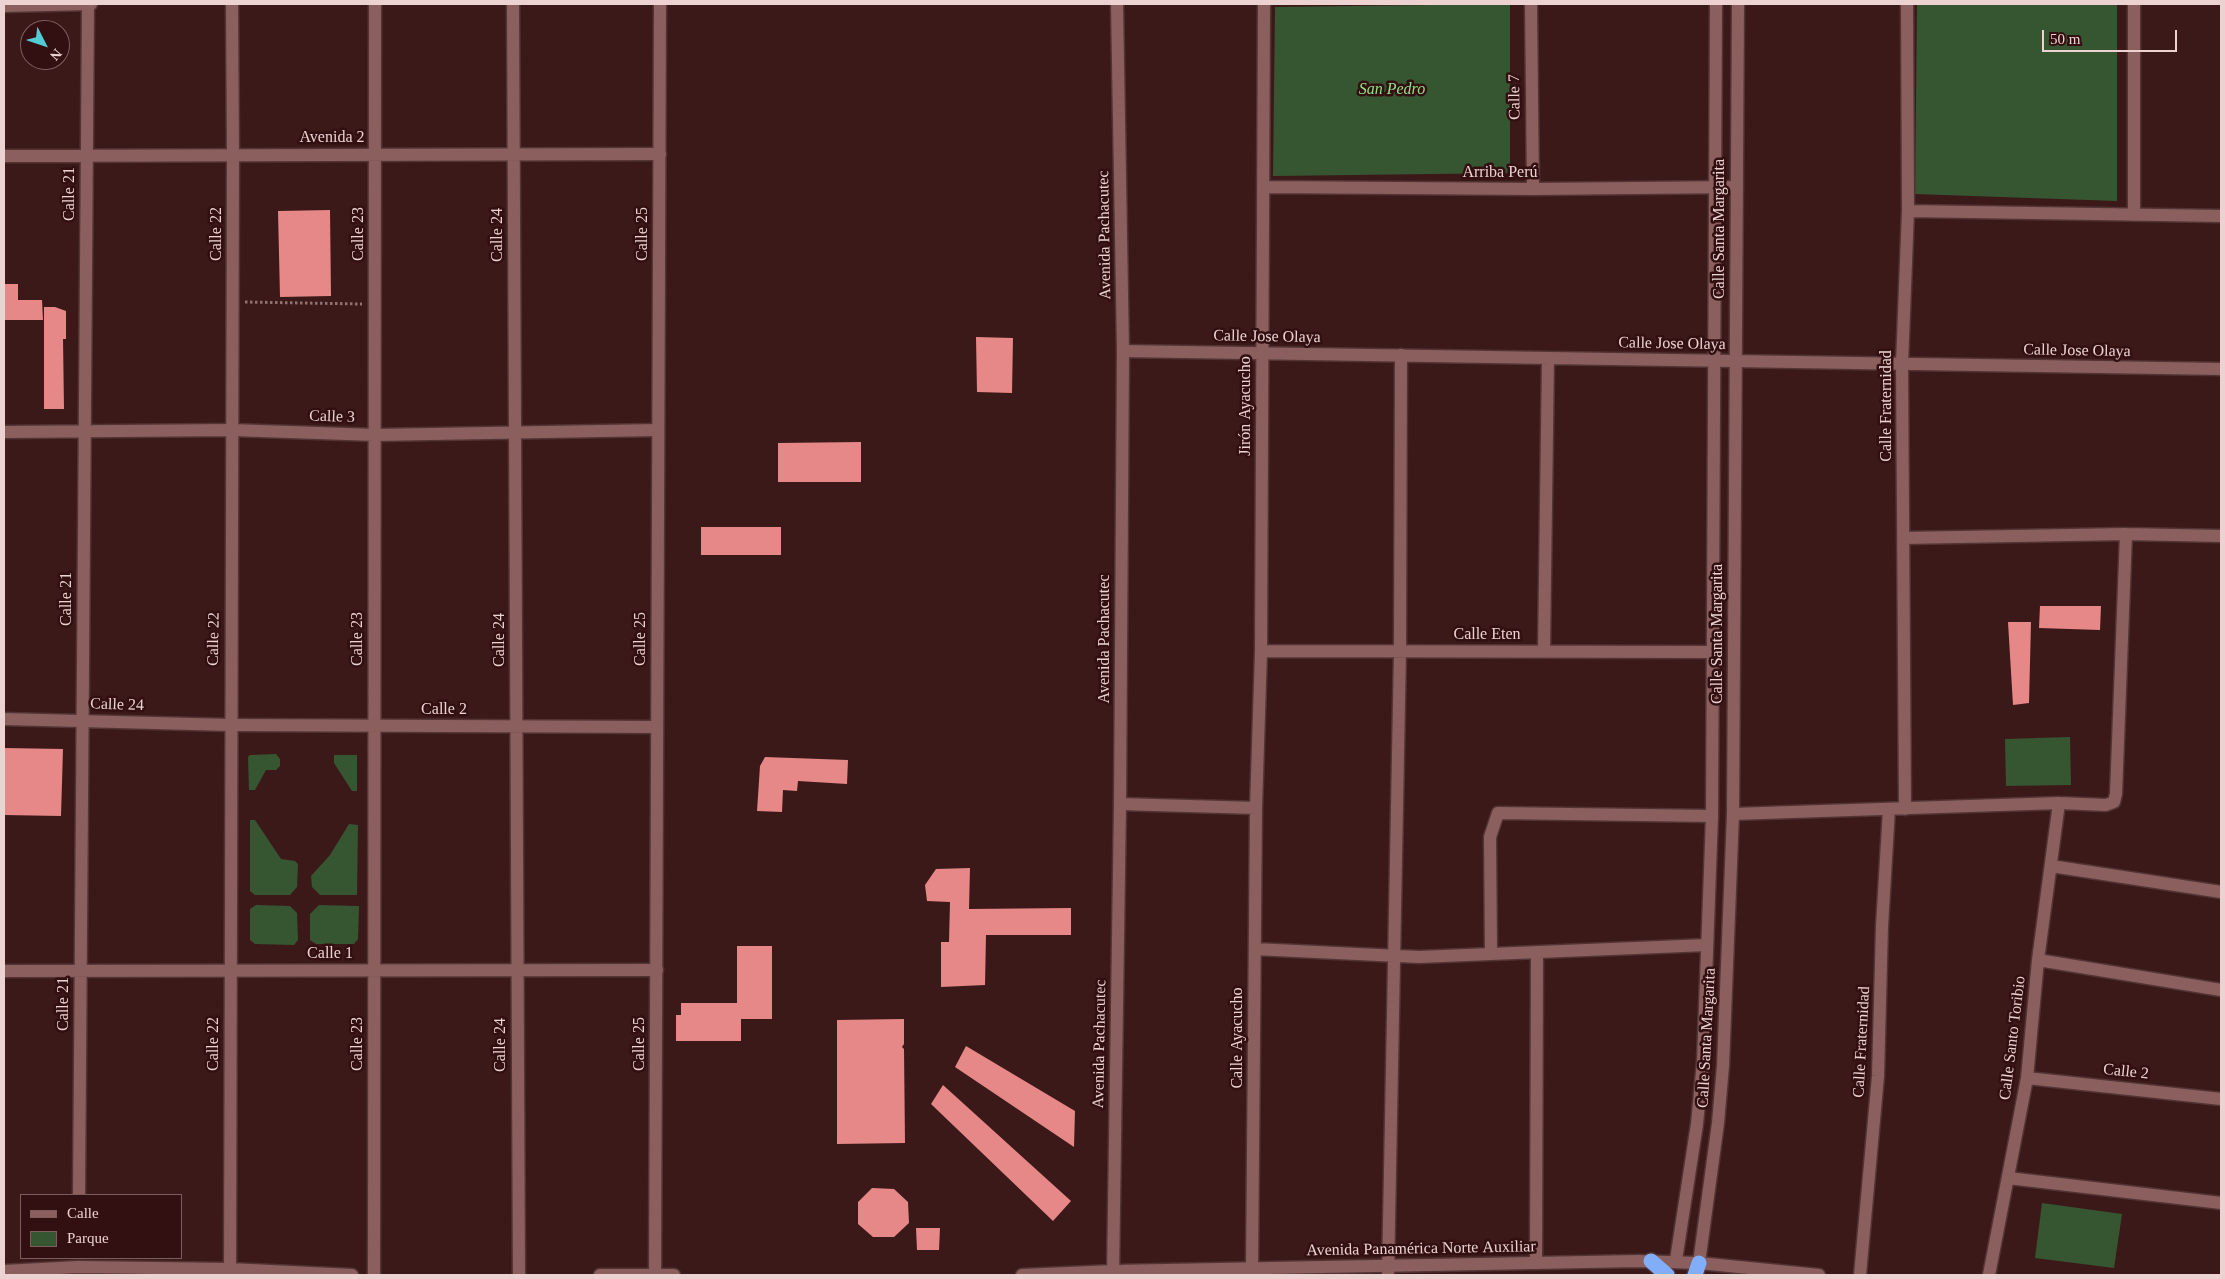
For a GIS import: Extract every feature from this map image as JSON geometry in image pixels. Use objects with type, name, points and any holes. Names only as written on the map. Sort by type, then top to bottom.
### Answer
[{"type":"highway","points":[[1651,1261],[1668,1275]]},
{"type":"street","points":[[4,6],[89,4]]},
{"type":"street","name":"Calle 21","points":[[79,1194],[89,4]]},
{"type":"street","name":"Calle 22","points":[[230,1272],[230,725],[234,155],[232,4]]},
{"type":"street","name":"Calle 23","points":[[374,1275],[375,4]]},
{"type":"street","name":"Calle 24","points":[[513,4],[519,1275]]},
{"type":"street","name":"Calle 25","points":[[655,1275],[660,4]]},
{"type":"street","name":"Avenida Pachacutec","points":[[1113,1273],[1120,804],[1123,351],[1117,4]]},
{"type":"street","name":"Jirón Ayacucho","points":[[1256,808],[1261,651],[1264,4]]},
{"type":"street","name":"Calle 7","points":[[1531,4],[1532,189]]},
{"type":"street","name":"Calle Santa Margarita","points":[[1676,1260],[1697,1124],[1703,1061],[1712,816],[1716,4]]},
{"type":"street","name":"Calle Santa Margarita","points":[[1697,1269],[1718,1123],[1724,1066],[1733,814],[1738,4]]},
{"type":"street","name":"Calle Fraternidad","points":[[1905,809],[1902,364],[1908,212],[1907,4]]},
{"type":"street","points":[[2134,4],[2134,215]]},
{"type":"street","name":"Avenida 2","points":[[4,156],[660,154]]},
{"type":"street","name":"Arriba Perú","points":[[1263,187],[1532,189],[1737,187]]},
{"type":"street","points":[[1908,212],[2221,216]]},
{"type":"street","name":"Calle Jose Olaya","points":[[1123,351],[2221,369]]},
{"type":"street","points":[[1389,1270],[1400,651],[1401,355]]},
{"type":"street","points":[[1544,651],[1548,358]]},
{"type":"street","name":"Calle 3","points":[[4,432],[232,430],[374,435],[658,430]]},
{"type":"street","points":[[1733,814],[2059,803],[2106,805],[2114,802],[2116,794],[2126,534]]},
{"type":"street","points":[[1903,538],[2126,534],[2221,536]]},
{"type":"street","name":"Calle Eten","points":[[1261,651],[1714,652]]},
{"type":"street","name":"Calle 24","points":[[4,719],[230,725]]},
{"type":"street","name":"Calle 2","points":[[230,725],[657,727]]},
{"type":"street","name":"Calle Santo Toribio","points":[[1990,1275],[2027,1078],[2038,960],[2059,803]]},
{"type":"street","points":[[1120,804],[1256,808]]},
{"type":"street","name":"Calle Ayacucho","points":[[1252,1268],[1256,808]]},
{"type":"street","name":"Calle Fraternidad","points":[[1860,1275],[1878,1076],[1882,926],[1889,809]]},
{"type":"street","points":[[1491,954],[1490,837],[1498,813],[1712,816]]},
{"type":"street","points":[[2051,866],[2221,892]]},
{"type":"street","points":[[1255,949],[1395,956],[1707,945]]},
{"type":"street","points":[[1536,1263],[1537,952]]},
{"type":"street","points":[[2038,960],[2221,990]]},
{"type":"street","name":"Calle 1","points":[[4,970],[656,970]]},
{"type":"street","name":"Calle 2","points":[[2027,1078],[2221,1099]]},
{"type":"street","points":[[2008,1178],[2221,1203]]},
{"type":"street","name":"Avenida Panamérica Norte Auxiliar","points":[[1022,1275],[1252,1268],[1266,1272],[1389,1270],[1536,1263],[1676,1260],[1697,1269],[1819,1275]]},
{"type":"street","points":[[4,1271],[78,1262],[230,1272],[352,1275]]},
{"type":"street","points":[[600,1275],[674,1275]]},
{"type":"path","points":[[233,302],[375,304]]},
{"type":"green space","name":"San Pedro","points":[[1510,4],[1510,173],[1273,176],[1275,7]]},
{"type":"green space","points":[[1917,4],[2117,4],[2117,201],[1915,194]]},
{"type":"green space","points":[[2070,737],[2071,785],[2006,786],[2005,739]]},
{"type":"green space","points":[[276,754],[280,759],[280,766],[276,770],[266,770],[255,790],[249,790],[248,757],[250,755]]},
{"type":"green space","points":[[334,755],[357,755],[357,791],[352,791],[334,763]]},
{"type":"green space","points":[[250,820],[255,820],[281,859],[295,861],[298,864],[297,887],[290,895],[255,895],[250,891]]},
{"type":"green space","points":[[349,824],[358,825],[357,895],[320,895],[312,887],[311,876],[330,855]]},
{"type":"green space","points":[[256,905],[290,906],[297,913],[298,940],[294,945],[255,944],[250,940],[250,909]]},
{"type":"green space","points":[[319,905],[359,906],[358,939],[354,944],[316,944],[310,940],[310,914]]},
{"type":"green space","points":[[2042,1203],[2122,1214],[2114,1268],[2035,1258]]},
{"type":"building","points":[[330,210],[331,296],[280,297],[278,211]]},
{"type":"building","points":[[4,284],[18,284],[18,300],[42,300],[43,320],[4,320]]},
{"type":"building","points":[[44,307],[55,307],[66,311],[66,339],[63,339],[64,409],[44,409]]},
{"type":"building","points":[[976,337],[1013,338],[1012,393],[977,392]]},
{"type":"building","points":[[861,442],[861,482],[778,482],[778,443]]},
{"type":"building","points":[[701,527],[781,527],[781,555],[701,555]]},
{"type":"building","points":[[2040,606],[2101,606],[2100,630],[2039,628]]},
{"type":"building","points":[[2008,622],[2031,622],[2029,703],[2013,705]]},
{"type":"building","points":[[4,748],[63,749],[61,816],[4,815]]},
{"type":"building","points":[[765,757],[848,760],[847,784],[798,781],[797,791],[783,790],[782,812],[757,811],[760,766]]},
{"type":"building","points":[[970,868],[969,909],[1071,908],[1071,935],[986,935],[985,985],[941,987],[941,942],[949,942],[950,902],[927,901],[925,885],[936,869]]},
{"type":"building","points":[[737,946],[772,946],[772,1019],[741,1019],[741,1041],[676,1041],[676,1015],[681,1015],[681,1003],[737,1003]]},
{"type":"building","points":[[904,1019],[904,1044],[902,1047],[904,1049],[905,1143],[837,1144],[837,1020]]},
{"type":"building","points":[[966,1046],[1075,1111],[1074,1147],[955,1067]]},
{"type":"building","points":[[943,1085],[1071,1201],[1053,1221],[931,1104]]},
{"type":"building","points":[[872,1188],[894,1189],[908,1202],[909,1223],[894,1237],[873,1237],[858,1224],[858,1202]]},
{"type":"building","points":[[916,1228],[940,1228],[939,1250],[917,1250]]}]
